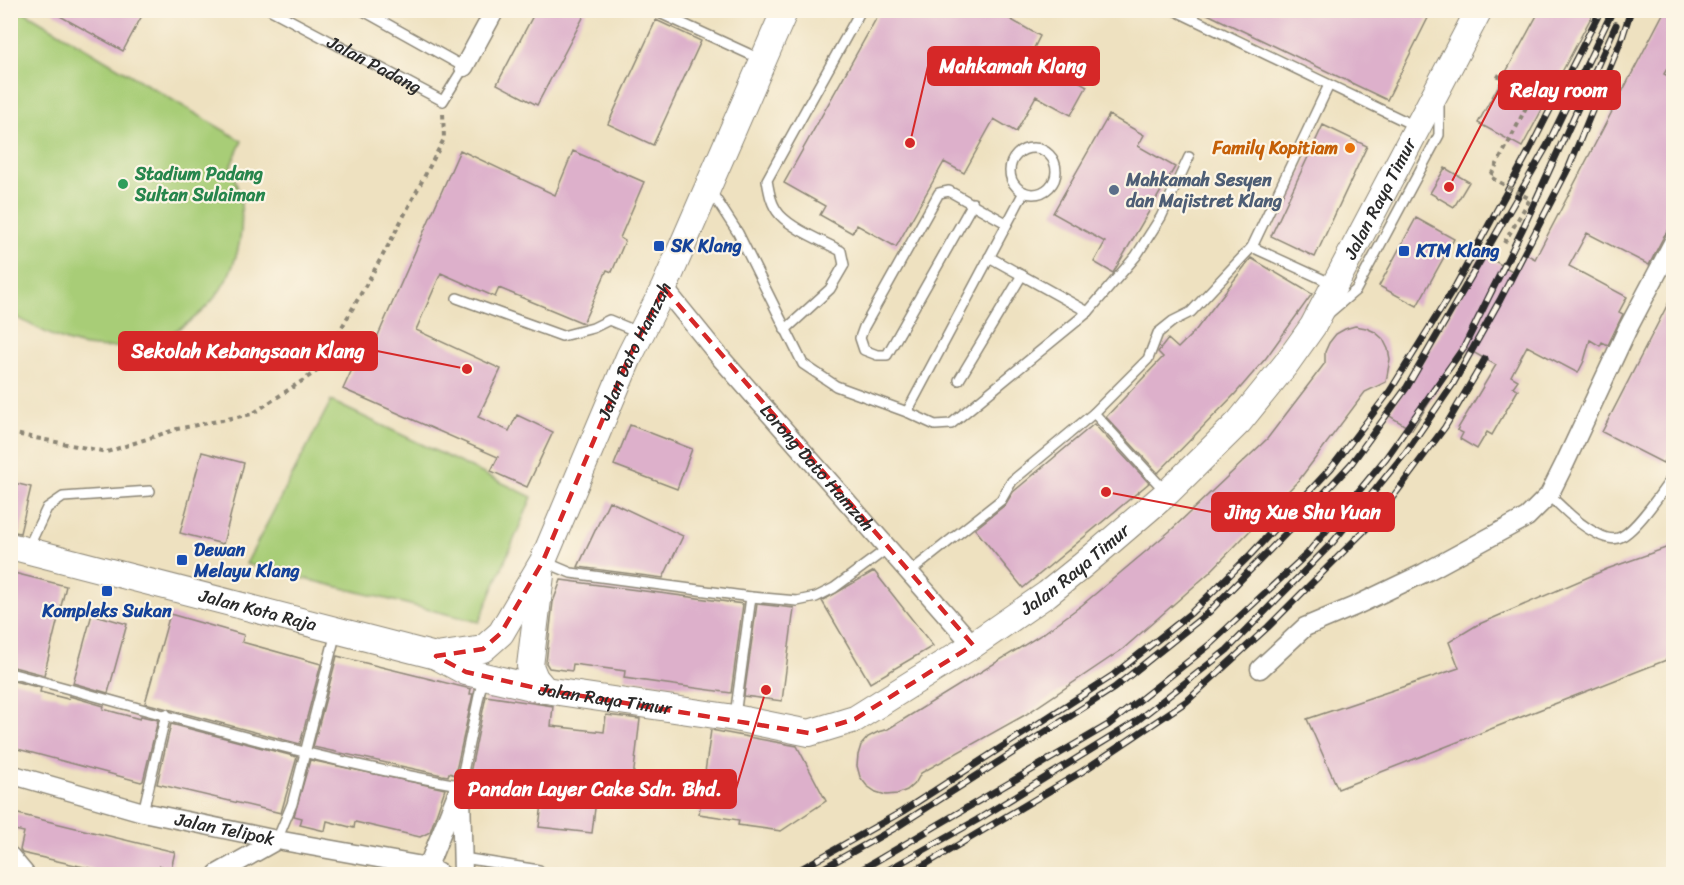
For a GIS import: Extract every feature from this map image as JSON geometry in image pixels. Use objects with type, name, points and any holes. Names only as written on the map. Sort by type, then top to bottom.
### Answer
[{"type":"main road","name":"Jalan Dato Hamzah","points":[[543,561],[640,333],[664,288],[709,188],[785,10]]},
{"type":"main road","name":"Jalan Raya Timur","points":[[436,656],[466,672],[545,690],[735,718],[809,733],[855,719],[973,645],[1047,594],[1167,493],[1239,422],[1286,364],[1313,326],[1474,16]]},
{"type":"main road","name":"Jalan Kota Raja","points":[[19,548],[436,656]]},
{"type":"main road","points":[[436,656],[483,649],[501,633],[543,561]]},
{"type":"main road","points":[[543,561],[530,666],[535,678],[545,690]]},
{"type":"street","name":"Jalan Padang","points":[[464,67],[495,10]]},
{"type":"street","points":[[1260,669],[1305,627],[1355,606],[1527,517],[1549,495],[1627,330],[1674,241]]},
{"type":"street","name":"Lorong Dato Hamzah","points":[[664,288],[719,356],[973,645]]},
{"type":"street","name":"Jalan Telipok","points":[[10,774],[143,812],[431,872]]},
{"type":"street","points":[[460,786],[463,866]]},
{"type":"street","points":[[431,872],[460,786]]},
{"type":"street","points":[[217,874],[277,840]]},
{"type":"street","points":[[10,856],[25,874]]},
{"type":"lane","name":"Jalan Padang","points":[[271,10],[443,101],[464,67]]},
{"type":"lane","points":[[362,10],[464,67]]},
{"type":"lane","points":[[653,10],[764,61]]},
{"type":"lane","points":[[785,330],[830,289],[844,265],[841,251],[805,232],[780,215],[771,201],[766,180],[861,10]]},
{"type":"lane","points":[[1174,10],[1417,127]]},
{"type":"lane","points":[[910,572],[1001,500],[1012,481],[1094,413],[1148,359],[1158,333],[1173,321],[1191,312],[1252,247],[1329,85]]},
{"type":"lane","points":[[1313,326],[1356,290],[1439,135],[1439,87]]},
{"type":"lane","points":[[1029,148],[1043,150],[1053,161],[1055,177],[1051,184],[1039,192],[1031,194],[1024,192],[1017,188],[1010,175],[1012,161],[1016,155],[1029,148]]},
{"type":"lane","points":[[709,188],[738,233],[803,364],[836,387],[907,412],[935,425],[951,424],[1088,312],[1136,256],[1161,217],[1189,157]]},
{"type":"lane","points":[[973,204],[887,355],[877,355],[864,350],[860,338],[864,327],[939,193],[949,191],[973,204],[1006,223]]},
{"type":"lane","points":[[907,412],[1024,192]]},
{"type":"lane","points":[[1252,247],[1336,285]]},
{"type":"lane","points":[[989,257],[1088,312]]},
{"type":"lane","points":[[959,380],[1022,275]]},
{"type":"lane","points":[[457,298],[562,336],[593,328],[609,320],[640,333]]},
{"type":"lane","points":[[1094,413],[1167,493]]},
{"type":"lane","points":[[1549,495],[1584,526],[1598,535],[1609,538],[1618,537],[1629,532],[1674,475]]},
{"type":"lane","points":[[19,548],[47,508],[63,497],[150,491]]},
{"type":"lane","points":[[543,561],[572,573],[797,601],[816,597],[834,588],[888,548]]},
{"type":"lane","points":[[735,718],[751,597]]},
{"type":"lane","points":[[277,840],[292,804],[336,631]]},
{"type":"lane","points":[[10,673],[304,752],[460,786],[503,792]]},
{"type":"lane","points":[[460,786],[483,676]]},
{"type":"lane","points":[[143,812],[166,714]]},
{"type":"lane","points":[[463,866],[539,870]]},
{"type":"path","points":[[1497,75],[1532,95],[1490,177],[1530,199],[1504,243]]},
{"type":"path","points":[[10,433],[107,452],[177,429],[252,414],[317,371],[388,246],[444,139],[443,101]]},
{"type":"highlighted area","points":[[664,288],[973,645],[855,719],[809,733],[545,690],[466,672],[436,656],[483,649],[501,633],[543,561],[629,357]]},
{"type":"green space","name":"Stadium Padang Sultan Sulaiman","points":[[10,11],[23,11],[242,141],[231,165],[241,205],[240,236],[233,264],[220,290],[202,311],[180,328],[154,340],[126,346],[95,347],[72,343],[11,314]]},
{"type":"green space","points":[[331,401],[532,497],[479,622],[246,564]]},
{"type":"building","points":[[49,10],[145,10],[123,51]]},
{"type":"building","points":[[536,10],[587,10],[537,105],[497,84]]},
{"type":"building","points":[[881,10],[994,10],[1040,36],[1031,54],[1087,86],[1071,115],[1036,96],[1016,132],[994,119],[964,173],[944,162],[896,247],[857,225],[852,233],[820,215],[825,206],[784,183]]},
{"type":"building","points":[[1199,10],[1432,10],[1387,100]]},
{"type":"building","points":[[1540,10],[1595,10],[1522,147],[1478,123]]},
{"type":"building","points":[[1665,10],[1674,10],[1674,57],[1664,74],[1674,79],[1674,223],[1664,236],[1649,265],[1587,233],[1569,266],[1627,297],[1619,312],[1623,314],[1608,345],[1602,342],[1600,346],[1590,340],[1578,373],[1527,346],[1511,376],[1518,380],[1513,387],[1518,390],[1492,435],[1487,432],[1477,449],[1460,439],[1463,433],[1457,430],[1496,365],[1464,347],[1412,430],[1388,415],[1440,334],[1482,254],[1514,272],[1524,253],[1535,259]]},
{"type":"building","points":[[656,20],[701,41],[653,145],[608,124]]},
{"type":"building","name":"Mahkamah Sesyen dan Majistret Klang","points":[[1109,115],[1144,135],[1138,146],[1175,167],[1113,273],[1094,262],[1105,242],[1053,213]]},
{"type":"building","points":[[1323,125],[1367,146],[1315,257],[1271,236]]},
{"type":"building","points":[[460,150],[555,195],[573,151],[644,182],[620,238],[625,241],[612,272],[607,270],[583,323],[499,288],[495,297],[441,273],[416,330],[501,369],[478,417],[509,431],[517,415],[553,432],[527,487],[491,471],[498,457],[343,389],[355,363],[364,367]]},
{"type":"building","points":[[1445,168],[1469,182],[1454,207],[1430,193]]},
{"type":"building","points":[[1416,218],[1454,239],[1417,306],[1379,286]]},
{"type":"building","points":[[1251,258],[1312,294],[1266,358],[1235,394],[1158,473],[1106,417],[1163,357],[1158,352],[1168,339],[1178,348],[1195,331]]},
{"type":"building","points":[[1674,292],[1674,442],[1663,463],[1602,432]]},
{"type":"building","points":[[1355,326],[1375,332],[1383,339],[1390,359],[1386,382],[1365,392],[1299,480],[1209,573],[1123,649],[1025,715],[921,773],[916,782],[907,790],[886,795],[867,786],[860,777],[857,766],[861,745],[868,737],[888,729],[1044,633],[1082,605],[1170,531],[1267,439],[1325,363],[1325,352],[1336,334]]},
{"type":"building","points":[[1094,424],[1149,483],[1023,588],[975,529],[1005,505],[1013,492]]},
{"type":"building","points":[[630,425],[692,449],[677,489],[614,465]]},
{"type":"building","points":[[202,452],[244,463],[223,544],[180,533]]},
{"type":"building","points":[[10,482],[31,487],[20,533],[10,531]]},
{"type":"building","points":[[609,501],[683,536],[663,578],[578,567]]},
{"type":"building","points":[[1674,545],[1674,657],[1338,789],[1307,719],[1459,668],[1449,642],[1477,625],[1607,569]]},
{"type":"building","points":[[874,571],[933,646],[870,683],[822,601]]},
{"type":"building","points":[[10,572],[66,586],[44,675],[10,666]]},
{"type":"building","points":[[561,580],[743,604],[731,693],[624,678],[625,671],[573,664],[572,671],[549,668],[546,663],[553,602]]},
{"type":"building","points":[[757,604],[794,608],[782,701],[744,696]]},
{"type":"building","points":[[92,614],[127,624],[108,693],[73,683]]},
{"type":"building","points":[[170,614],[244,635],[242,642],[321,664],[300,744],[145,703]]},
{"type":"building","points":[[337,656],[471,689],[470,694],[473,694],[455,775],[449,773],[448,776],[442,775],[313,747]]},
{"type":"building","points":[[10,680],[41,688],[40,692],[68,699],[69,696],[104,706],[103,709],[140,719],[141,716],[158,720],[143,781],[10,747]]},
{"type":"building","points":[[486,696],[553,706],[551,726],[604,732],[606,715],[640,719],[630,804],[596,800],[592,833],[539,827],[544,789],[489,783],[469,778]]},
{"type":"building","points":[[171,724],[297,757],[281,813],[157,784]]},
{"type":"building","points":[[711,730],[797,746],[826,801],[781,831],[738,825],[739,820],[699,814]]},
{"type":"building","points":[[310,760],[445,789],[430,832],[420,837],[355,822],[354,828],[327,821],[325,831],[300,825],[302,818],[294,816]]},
{"type":"building","points":[[14,813],[175,852],[171,869],[160,866],[158,874],[106,874],[22,853],[20,850],[24,832],[10,829]]},
{"type":"railway","points":[[792,874],[903,811],[1112,676],[1191,613],[1251,554],[1332,467],[1390,391],[1456,285],[1528,153],[1601,10]]},
{"type":"railway","points":[[813,874],[895,828],[1114,688],[1209,612],[1301,518],[1351,464],[1407,387],[1547,146],[1613,10]]},
{"type":"railway","points":[[881,874],[977,820],[1134,723],[1227,650],[1333,542],[1406,452],[1453,384],[1500,300],[1569,167],[1622,38],[1631,10]]},
{"type":"railway","points":[[854,874],[1108,725],[1208,646],[1307,554],[1386,458],[1464,347],[1522,230],[1616,25]]},
{"type":"railway","points":[[909,874],[1083,771],[1187,701],[1268,627],[1378,517],[1445,427],[1485,359]]},
{"type":"place","name":"Mahkamah Klang","points":[[910,143]]},
{"type":"place","name":"Family Kopitiam","points":[[1350,148]]},
{"type":"place","name":"Stadium Padang Sultan Sulaiman","points":[[123,184]]},
{"type":"place","name":"Relay room","points":[[1449,187]]},
{"type":"place","name":"Mahkamah Sesyen dan Majistret Klang","points":[[1114,190]]},
{"type":"place","name":"SK Klang","points":[[659,246]]},
{"type":"place","name":"KTM Klang","points":[[1404,251]]},
{"type":"place","name":"Sekolah Kebangsaan Klang","points":[[467,369]]},
{"type":"place","name":"Jing Xue Shu Yuan","points":[[1106,492]]},
{"type":"place","name":"Dewan Melayu Klang","points":[[182,560]]},
{"type":"place","name":"Kompleks Sukan","points":[[107,591]]},
{"type":"place","name":"Pandan Layer Cake Sdn. Bhd.","points":[[766,690]]}]
